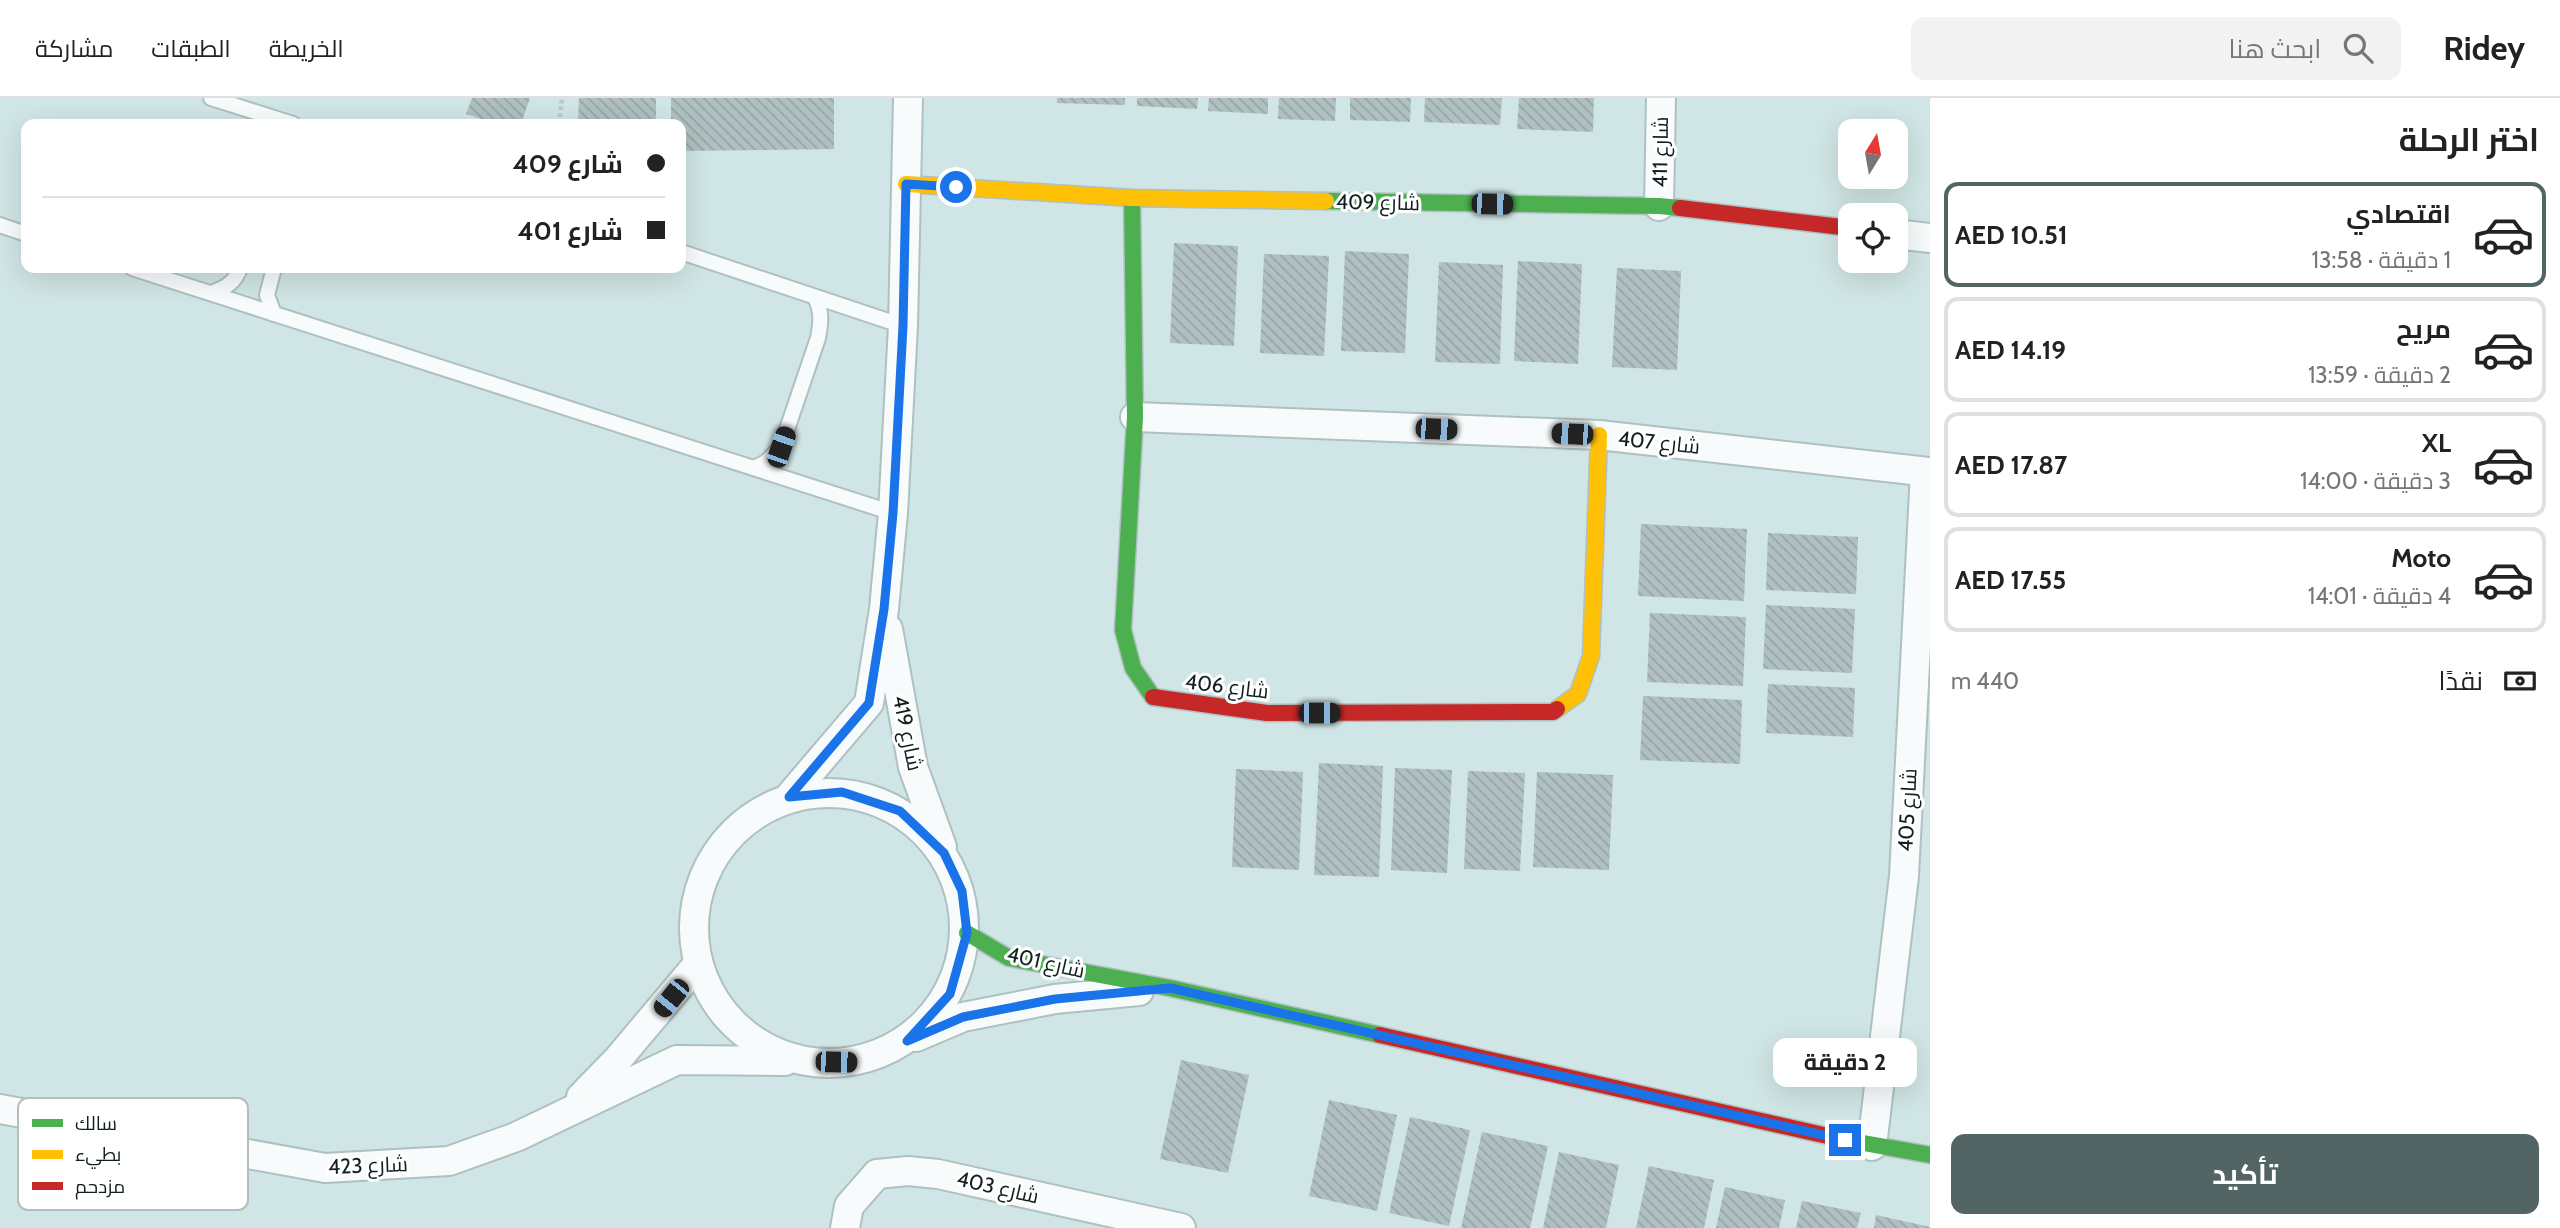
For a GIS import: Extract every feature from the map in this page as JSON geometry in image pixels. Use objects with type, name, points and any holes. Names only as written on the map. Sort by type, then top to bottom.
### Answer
[{"type":"street","name":"شارع 419","points":[[789,797],[869,703],[884,609],[893,513],[903,326],[908,98]]},
{"type":"street","name":"شارع 411","points":[[1659,206],[1661,98]]},
{"type":"street","name":"شارع 409","points":[[906,184],[1132,198],[1659,206],[1838,228]]},
{"type":"street","name":"شارع 406","points":[[1132,198],[1135,417],[1124,630],[1133,668],[1152,697],[1267,713],[1553,712],[1578,694],[1591,656],[1599,435]]},
{"type":"street","points":[[1908,235],[1930,238]]},
{"type":"street","name":"شارع 407","points":[[1135,417],[1599,435],[1927,472]]},
{"type":"street","name":"شارع 405","points":[[1872,1146],[1904,876],[1927,472]]},
{"type":"street","name":"شارع 419","points":[[884,609],[913,767],[944,853],[962,891],[967,933]]},
{"type":"street","points":[[799,1061],[754,1042],[719,1008],[697,965],[693,913],[709,862],[742,822],[789,797],[842,792],[900,811],[944,853]]},
{"type":"street","points":[[907,1041],[950,994],[967,933]]},
{"type":"street","name":"شارع 401","points":[[967,933],[1009,958],[1170,988],[1872,1146],[1930,1155]]},
{"type":"street","name":"شارع 423","points":[[564,1114],[618,1059],[697,965]]},
{"type":"street","name":"شارع 401","points":[[799,1061],[855,1062],[963,1017],[1055,999],[1170,988]]},
{"type":"street","name":"شارع 423","points":[[248,1154],[325,1168],[449,1161],[516,1137],[677,1060],[799,1061]]},
{"type":"street","name":"شارع 423","points":[[0,1109],[18,1112]]},
{"type":"street","name":"شارع 403","points":[[845,1228],[849,1206],[877,1174],[908,1171],[938,1174],[1181,1228]]},
{"type":"lane","points":[[211,98],[268,119]]},
{"type":"lane","points":[[0,225],[21,232]]},
{"type":"lane","points":[[686,254],[903,326]]},
{"type":"lane","points":[[148,273],[893,513]]},
{"type":"lane","points":[[211,293],[232,282],[237,273]]},
{"type":"lane","points":[[273,273],[267,295],[274,314]]},
{"type":"lane","points":[[754,468],[766,462],[781,447],[818,338],[821,319],[816,297]]},
{"type":"path","points":[[560,119],[562,98]]},
{"type":"building","points":[[472,98],[530,98],[523,119],[482,119],[466,114]]},
{"type":"building","points":[[579,98],[656,98],[656,119],[578,119]]},
{"type":"building","points":[[671,98],[834,98],[834,149],[686,151],[686,119],[671,119]]},
{"type":"building","points":[[1057,98],[1125,98],[1125,105],[1057,103]]},
{"type":"building","points":[[1137,98],[1198,98],[1197,109],[1137,106]]},
{"type":"building","points":[[1209,98],[1268,98],[1268,114],[1208,111]]},
{"type":"building","points":[[1279,98],[1336,98],[1335,121],[1278,119]]},
{"type":"building","points":[[1350,98],[1411,98],[1410,122],[1350,120]]},
{"type":"building","points":[[1425,98],[1502,98],[1500,125],[1424,122]]},
{"type":"building","points":[[1519,98],[1594,98],[1593,132],[1517,129]]},
{"type":"building","points":[[1174,243],[1238,246],[1234,346],[1170,343]]},
{"type":"building","points":[[1345,251],[1409,254],[1405,353],[1341,351]]},
{"type":"building","points":[[1264,254],[1329,256],[1324,356],[1260,353]]},
{"type":"building","points":[[1518,261],[1582,264],[1578,364],[1514,361]]},
{"type":"building","points":[[1439,262],[1503,265],[1500,364],[1435,362]]},
{"type":"building","points":[[1617,268],[1681,271],[1677,370],[1612,367]]},
{"type":"building","points":[[1641,524],[1747,529],[1744,601],[1638,596]]},
{"type":"building","points":[[1768,533],[1858,537],[1856,594],[1766,590]]},
{"type":"building","points":[[1766,605],[1855,609],[1852,673],[1763,669]]},
{"type":"building","points":[[1650,613],[1746,617],[1743,686],[1647,682]]},
{"type":"building","points":[[1768,684],[1855,688],[1853,737],[1766,733]]},
{"type":"building","points":[[1643,696],[1742,700],[1740,764],[1640,760]]},
{"type":"building","points":[[1319,763],[1383,766],[1379,877],[1314,875]]},
{"type":"building","points":[[1395,768],[1452,770],[1447,873],[1391,870]]},
{"type":"building","points":[[1236,769],[1303,772],[1299,870],[1232,867]]},
{"type":"building","points":[[1468,771],[1525,773],[1520,871],[1464,869]]},
{"type":"building","points":[[1537,772],[1613,775],[1609,870],[1533,867]]},
{"type":"building","points":[[1181,1060],[1249,1075],[1228,1173],[1160,1159]]},
{"type":"building","points":[[1329,1100],[1397,1115],[1377,1211],[1309,1196]]},
{"type":"building","points":[[1410,1117],[1470,1130],[1449,1226],[1389,1213]]},
{"type":"building","points":[[1482,1132],[1548,1146],[1530,1228],[1461,1228]]},
{"type":"building","points":[[1559,1152],[1619,1165],[1606,1228],[1543,1228]]},
{"type":"building","points":[[1649,1166],[1714,1180],[1704,1228],[1636,1228]]},
{"type":"building","points":[[1725,1187],[1785,1200],[1779,1228],[1716,1228]]},
{"type":"building","points":[[1802,1201],[1861,1213],[1857,1228],[1796,1228]]},
{"type":"building","points":[[1876,1215],[1930,1227],[1930,1228],[1874,1228]]},
{"type":"traffic: fast","points":[[1132,198],[1135,417],[1123,630],[1133,668],[1153,697]]},
{"type":"traffic: fast","points":[[1326,201],[1680,208]]},
{"type":"traffic: fast","points":[[967,933],[1009,958],[1170,988],[1380,1035]]},
{"type":"traffic: fast","points":[[1841,1139],[1930,1155]]},
{"type":"traffic: slow","points":[[906,184],[1132,198],[1326,201]]},
{"type":"traffic: slow","points":[[1557,709],[1578,694],[1591,656],[1599,435]]},
{"type":"traffic: jam","points":[[1680,208],[1838,227]]},
{"type":"traffic: jam","points":[[1153,697],[1267,713],[1553,712],[1557,709]]},
{"type":"traffic: jam","points":[[1380,1035],[1841,1139]]},
{"type":"route","points":[[956,187],[906,184],[903,326],[893,513],[884,609],[869,703],[789,797],[842,792],[900,811],[944,853],[962,891],[967,933],[950,994],[907,1041],[963,1017],[1055,999],[1170,988],[1845,1140]]}]
